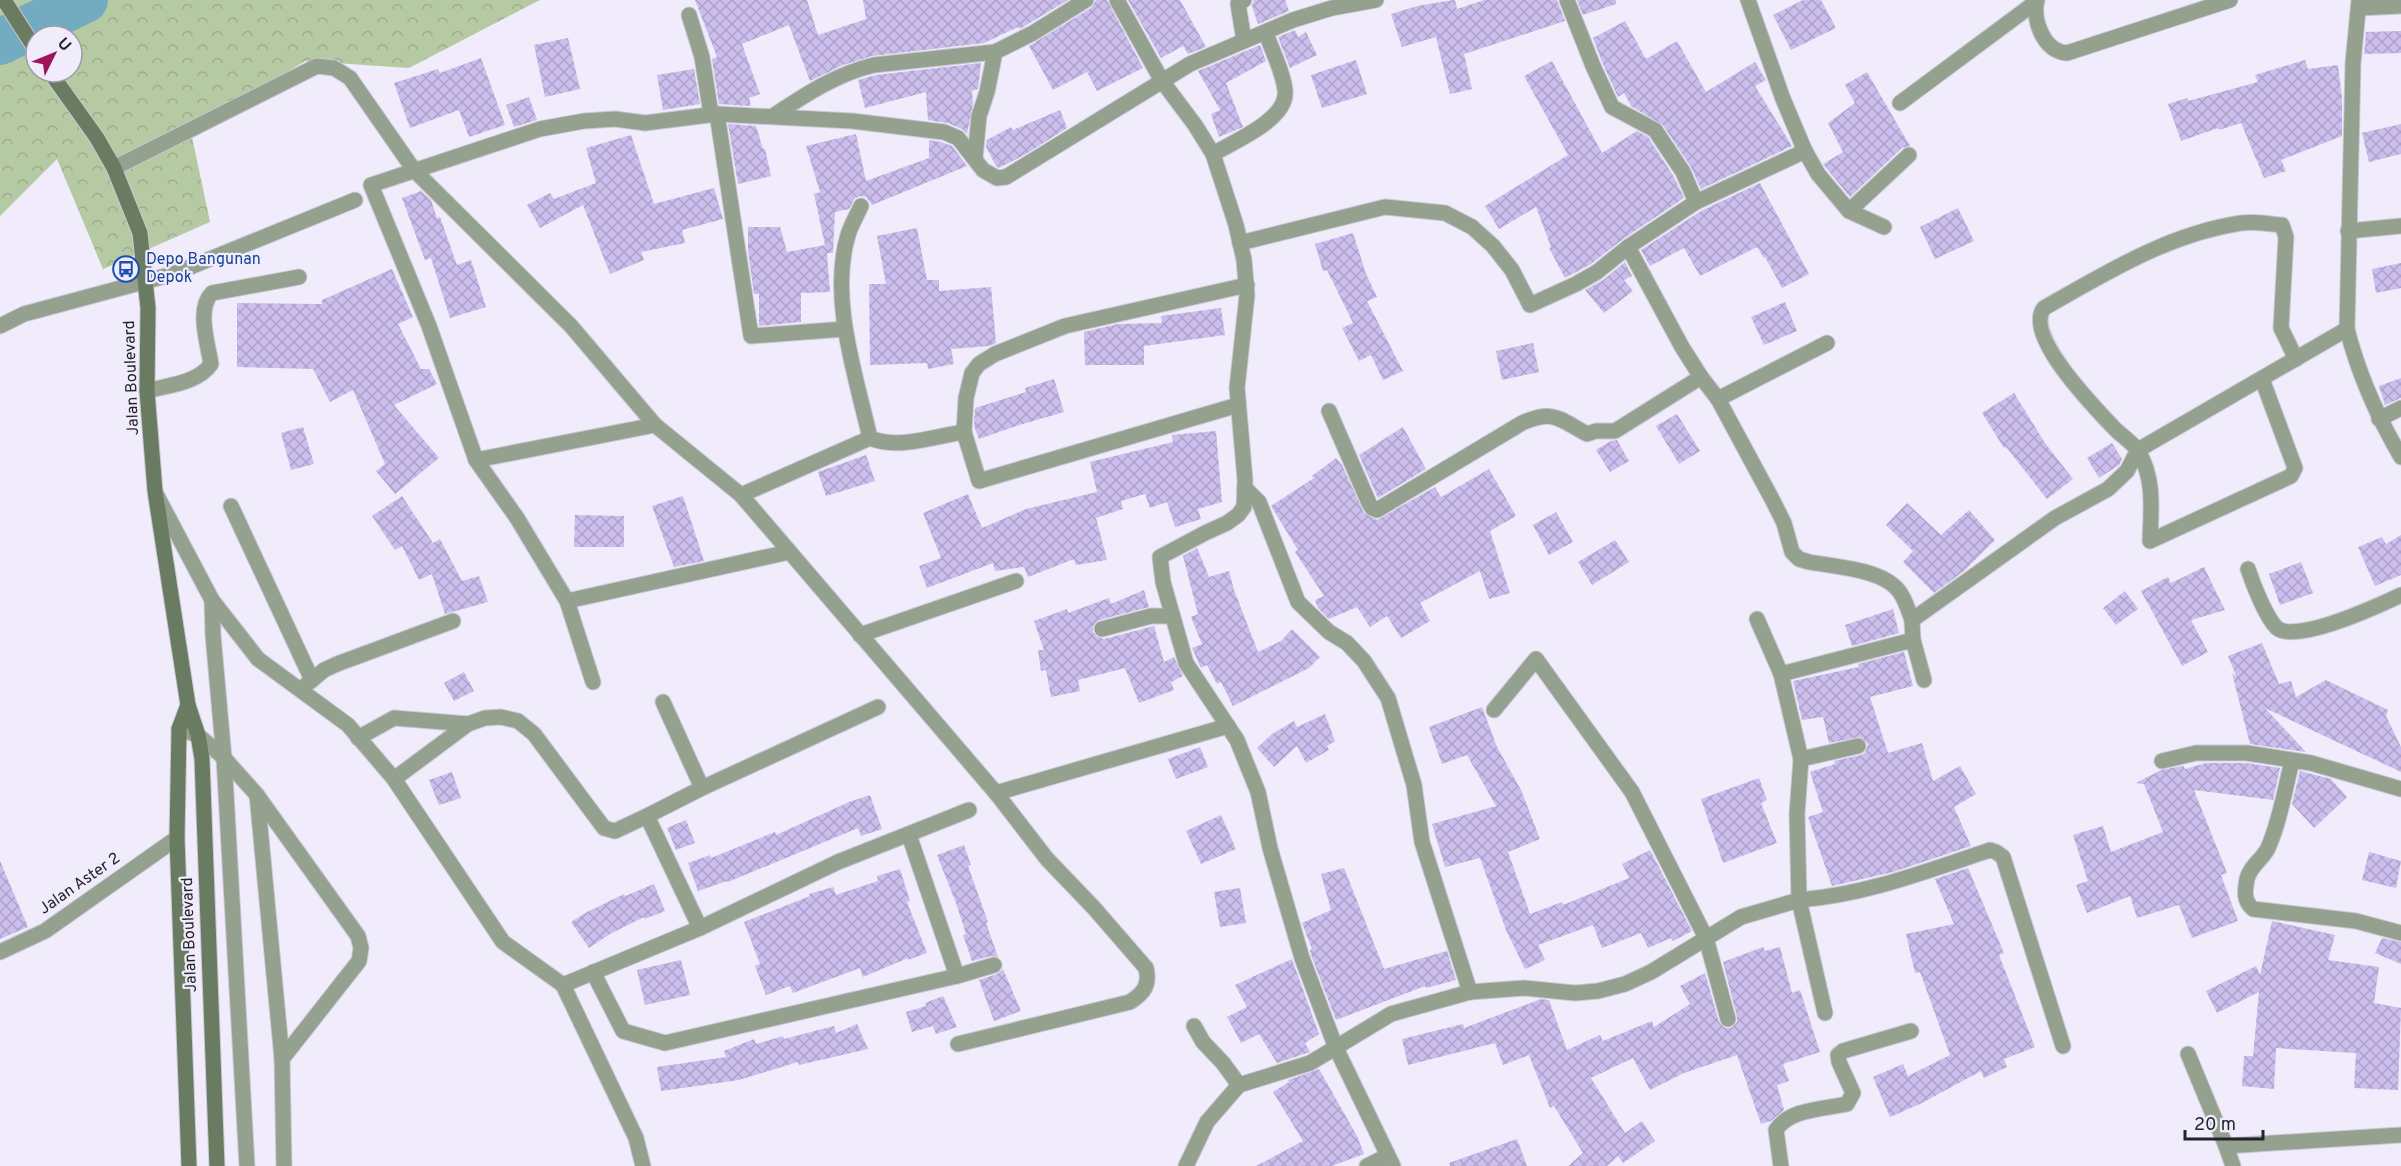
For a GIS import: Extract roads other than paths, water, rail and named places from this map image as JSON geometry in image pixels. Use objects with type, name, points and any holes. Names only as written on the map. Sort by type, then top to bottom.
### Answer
[{"type":"main road","points":[[4,0],[24,31]]},
{"type":"main road","name":"Jalan Boulevard","points":[[58,84],[97,138],[114,168],[140,233],[146,282],[147,391],[155,491],[188,705],[198,735],[202,759],[217,1166]]},
{"type":"main road","name":"Jalan Boulevard","points":[[188,705],[179,729],[177,838],[189,1166]]},
{"type":"street","points":[[773,116],[818,87],[858,69],[874,65],[995,52],[1033,33],[1086,0]]},
{"type":"street","points":[[1117,0],[1161,81],[1195,125],[1213,154],[1240,243],[1247,295],[1237,388],[1245,488],[1244,507],[1227,523],[1160,557],[1172,616],[1186,663],[1238,740],[1258,792],[1270,848],[1302,958],[1336,1048],[1390,1161],[1367,1166]]},
{"type":"street","points":[[1244,0],[1238,4],[1244,40]]},
{"type":"street","points":[[593,682],[567,601],[517,518],[476,460],[429,326],[371,185],[540,129],[584,121],[615,119],[645,123],[714,114],[852,121],[944,132],[958,138],[989,175],[997,178],[1006,177],[1190,64],[1293,20],[1332,8],[1376,0]]},
{"type":"street","points":[[1568,0],[1593,66],[1612,107],[1655,130],[1683,172],[1696,202]]},
{"type":"street","points":[[1748,0],[1783,99],[1805,151],[1818,174],[1849,211],[1884,227]]},
{"type":"street","points":[[2036,1],[2036,14],[2042,34],[2050,48],[2058,53],[2067,53],[2230,0]]},
{"type":"street","points":[[1900,103],[2036,1]]},
{"type":"street","points":[[2401,6],[2359,4],[2353,63],[2347,329],[2356,364],[2379,419],[2401,458]]},
{"type":"street","points":[[689,15],[702,57],[714,114],[751,336],[845,329]]},
{"type":"street","points":[[1213,154],[1275,118],[1285,101],[1285,89],[1266,33]]},
{"type":"street","points":[[975,158],[979,116],[987,92],[995,52]]},
{"type":"street","points":[[114,168],[317,66],[334,68],[350,78],[414,170],[571,326],[655,425],[741,495],[996,792],[1047,859],[1094,908],[1146,968],[1149,980],[1142,994],[1130,1002],[958,1044]]},
{"type":"street","points":[[1240,243],[1384,207],[1444,213],[1472,227],[1493,246],[1512,270],[1530,305],[1576,284],[1696,202],[1805,151]]},
{"type":"street","points":[[1849,211],[1909,155]]},
{"type":"street","points":[[0,326],[24,315],[146,282],[208,260],[355,200]]},
{"type":"street","points":[[861,206],[848,236],[841,304],[870,438]]},
{"type":"street","points":[[2262,379],[2295,468],[2291,476],[2150,542],[2152,489],[2138,450],[2084,395],[2064,370],[2040,329],[2039,316],[2043,308],[2126,262],[2177,239],[2242,223],[2282,225],[2286,237],[2281,328],[2296,359]]},
{"type":"street","points":[[2348,231],[2401,226]]},
{"type":"street","points":[[1628,247],[1654,298],[1701,377],[1718,399],[1781,516],[1792,552],[1799,559],[1809,562],[1887,579],[1902,594],[1912,620],[1913,640],[1924,680]]},
{"type":"street","points":[[147,391],[196,378],[206,372],[211,364],[204,308],[206,298],[212,292],[300,277]]},
{"type":"street","points":[[1238,405],[980,481],[964,432],[968,383],[979,364],[995,354],[1065,326],[1246,285]]},
{"type":"street","points":[[1912,620],[2055,518],[2108,489],[2127,471],[2138,450],[2347,329]]},
{"type":"street","points":[[1718,399],[1827,343]]},
{"type":"street","points":[[1329,411],[1369,503],[1377,510],[1522,423],[1538,416],[1550,415],[1564,419],[1587,434],[1596,431],[1615,432],[1701,377]]},
{"type":"street","points":[[2379,419],[2401,408]]},
{"type":"street","points":[[476,460],[655,425]]},
{"type":"street","points":[[741,495],[870,438],[879,442],[923,440],[964,432]]},
{"type":"street","points":[[1245,488],[1259,502],[1299,602],[1329,632],[1347,643],[1364,661],[1388,698],[1414,785],[1422,842],[1470,992]]},
{"type":"street","points":[[155,491],[212,600],[258,659],[307,684],[348,725],[394,779],[504,942],[563,985],[636,1138],[643,1166]]},
{"type":"street","points":[[231,506],[307,684]]},
{"type":"street","points":[[567,601],[650,585],[789,552]]},
{"type":"street","points":[[2248,569],[2271,620],[2278,629],[2288,632],[2299,632],[2343,621],[2401,595]]},
{"type":"street","points":[[860,635],[1016,581]]},
{"type":"street","points":[[212,600],[224,758],[247,1166]]},
{"type":"street","points":[[1102,629],[1150,616],[1172,616]]},
{"type":"street","points":[[1757,619],[1781,674],[1801,759],[1797,814],[1799,900],[1825,1013]]},
{"type":"street","points":[[307,684],[337,664],[453,621]]},
{"type":"street","points":[[1781,674],[1913,640]]},
{"type":"street","points":[[1494,710],[1536,659],[1632,792],[1706,938],[1728,1019]]},
{"type":"street","points":[[663,702],[702,788]]},
{"type":"street","points":[[394,779],[468,724],[485,718],[501,717],[518,721],[534,734],[604,828],[615,831],[702,788],[878,708]]},
{"type":"street","points":[[358,738],[394,718],[468,724]]},
{"type":"street","points":[[996,792],[1228,726]]},
{"type":"street","points":[[179,729],[198,735],[224,758],[257,795],[358,936],[361,948],[359,961],[282,1059]]},
{"type":"street","points":[[1801,759],[1858,746]]},
{"type":"street","points":[[2162,761],[2196,753],[2247,753],[2311,763],[2401,789]]},
{"type":"street","points":[[2292,761],[2268,849],[2247,877],[2245,897],[2247,904],[2253,909],[2356,921],[2401,933]]},
{"type":"street","points":[[257,795],[282,1059],[284,1166]]},
{"type":"street","points":[[563,985],[700,928],[838,862],[969,810]]},
{"type":"street","points":[[647,816],[700,928]]},
{"type":"street","points":[[909,835],[957,976]]},
{"type":"street","name":"Jalan Aster 2","points":[[0,952],[45,931],[177,838]]},
{"type":"street","points":[[1186,1166],[1207,1122],[1239,1085],[1310,1063],[1392,1014],[1470,992],[1524,988],[1575,993],[1598,991],[1625,984],[1651,972],[1741,918],[1799,900],[1831,898],[1858,892],[1990,850],[2003,857],[2063,1046]]},
{"type":"street","points":[[593,972],[623,1030],[665,1043],[957,976],[994,965]]},
{"type":"street","points":[[1194,1026],[1203,1042],[1239,1085]]},
{"type":"street","points":[[1781,1166],[1776,1130],[1784,1120],[1790,1116],[1847,1104],[1850,1099],[1853,1093],[1839,1062],[1839,1055],[1843,1051],[1911,1031]]},
{"type":"street","points":[[2188,1054],[2233,1166]]},
{"type":"street","points":[[2226,1146],[2401,1135]]},
{"type":"waterway","points":[[0,42],[85,0]]},
{"type":"place","name":"Depo Bangunan Depok","points":[[126,269]]}]
